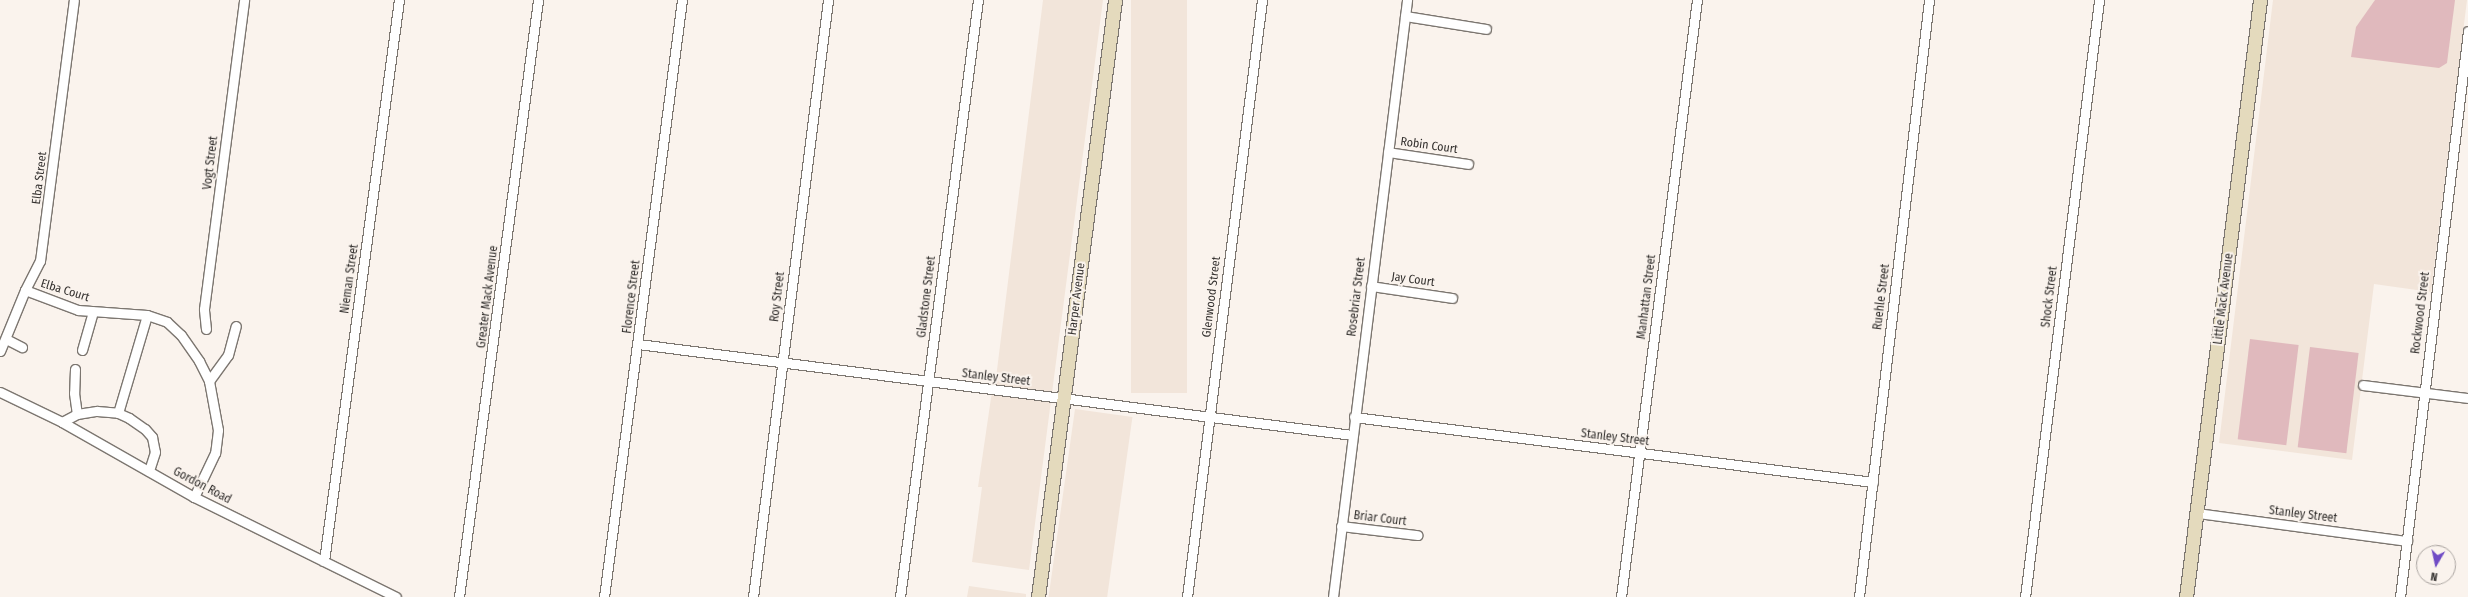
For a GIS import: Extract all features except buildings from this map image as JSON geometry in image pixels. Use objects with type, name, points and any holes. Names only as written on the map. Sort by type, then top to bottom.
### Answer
[{"type":"main road","name":"Harper Avenue","points":[[1038,597],[1115,0]]},
{"type":"main road","name":"Little Mack Avenue","points":[[2186,597],[2260,0]]},
{"type":"street","name":"Elba Street","points":[[0,351],[41,255],[74,0]]},
{"type":"street","name":"Vogt Street","points":[[206,329],[204,309],[244,0]]},
{"type":"street","name":"Nieman Street","points":[[324,561],[399,0]]},
{"type":"street","name":"Greater Mack Avenue","points":[[459,597],[538,0]]},
{"type":"street","name":"Florence Street","points":[[604,597],[682,0]]},
{"type":"street","name":"Roy Street","points":[[752,597],[828,0]]},
{"type":"street","name":"Gladstone Street","points":[[900,597],[978,0]]},
{"type":"street","name":"Glenwood Street","points":[[1187,597],[1262,0]]},
{"type":"street","name":"Rosebriar Street","points":[[1333,597],[1370,286],[1407,0]]},
{"type":"street","name":"Manhattan Street","points":[[1621,597],[1697,0]]},
{"type":"street","name":"Ruehle Street","points":[[1859,597],[1929,0]]},
{"type":"street","name":"Shock Street","points":[[2025,597],[2099,0]]},
{"type":"street","points":[[1405,16],[1486,29]]},
{"type":"street","name":"Rockwood Street","points":[[2400,597],[2423,392],[2468,31]]},
{"type":"street","name":"Robin Court","points":[[1388,152],[1468,164]]},
{"type":"street","name":"Jay Court","points":[[1370,286],[1452,298]]},
{"type":"street","name":"Elba Court","points":[[25,290],[59,304],[93,312],[147,315],[167,322],[181,335],[199,361],[209,381],[217,415],[218,441],[194,497]]},
{"type":"street","points":[[82,350],[93,312]]},
{"type":"street","points":[[118,413],[147,315]]},
{"type":"street","points":[[209,381],[228,355],[236,326]]},
{"type":"street","points":[[6,339],[22,347]]},
{"type":"street","name":"Stanley Street","points":[[638,344],[1352,435]]},
{"type":"street","points":[[75,369],[74,393],[76,414]]},
{"type":"street","points":[[2363,385],[2468,398]]},
{"type":"street","name":"Gordon Road","points":[[0,392],[62,422],[194,497],[396,597]]},
{"type":"street","points":[[62,422],[76,414],[97,411],[118,413],[136,422],[152,437],[155,452],[149,471]]},
{"type":"street","name":"Stanley Street","points":[[1354,417],[1872,482]]},
{"type":"street","name":"Stanley Street","points":[[2197,513],[2407,541]]},
{"type":"street","name":"Briar Court","points":[[1341,526],[1417,535]]},
{"type":"shaded area","points":[[1043,0],[1103,0],[1029,570],[972,562],[982,487],[978,487],[991,398],[996,378]]},
{"type":"shaded area","points":[[1131,0],[1187,0],[1187,393],[1131,393]]},
{"type":"shaded area","points":[[2273,0],[2467,0],[2431,292],[2374,284],[2352,460],[2219,443]]},
{"type":"shaded area","points":[[2375,0],[2455,0],[2447,63],[2439,68],[2351,57],[2356,27]]},
{"type":"shaded area","points":[[2250,339],[2299,345],[2286,445],[2238,439]]},
{"type":"shaded area","points":[[2310,347],[2359,353],[2346,453],[2298,447]]},
{"type":"shaded area","points":[[1075,409],[1132,417],[1107,597],[1049,597]]},
{"type":"shaded area","points":[[969,586],[1026,594],[1026,597],[967,597]]}]
